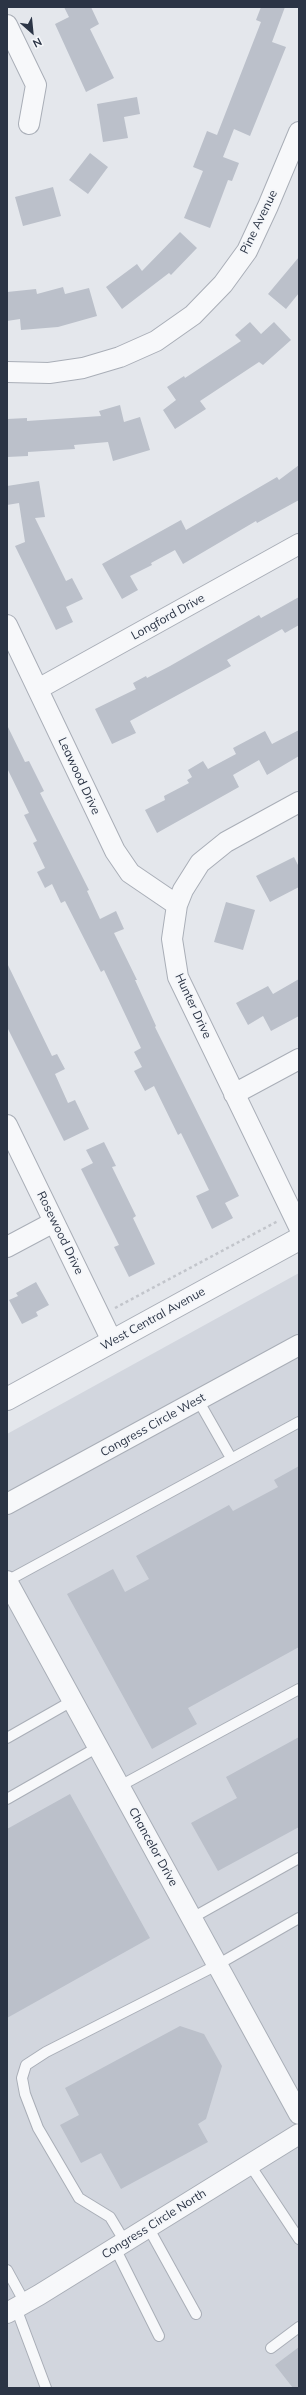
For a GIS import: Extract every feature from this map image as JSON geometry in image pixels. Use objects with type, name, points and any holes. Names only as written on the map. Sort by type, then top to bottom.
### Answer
[{"type":"street","points":[[7,24],[36,85],[29,124]]},
{"type":"street","name":"Pine Avenue","points":[[7,372],[49,373],[83,368],[120,357],[156,341],[193,315],[223,284],[247,250],[268,206],[299,132]]},
{"type":"street","name":"Longford Drive","points":[[38,689],[299,544]]},
{"type":"street","name":"Leawood Drive","points":[[7,624],[115,851],[130,873],[177,905]]},
{"type":"street","name":"Hunter Drive","points":[[296,1220],[178,977],[172,939],[177,905],[183,890],[200,863],[212,852],[299,802]]},
{"type":"street","points":[[234,1094],[299,1059]]},
{"type":"street","name":"Rosewood Drive","points":[[7,1125],[112,1341]]},
{"type":"street","points":[[7,1247],[54,1222]]},
{"type":"street","name":"West Central Avenue","points":[[7,1399],[299,1238]]},
{"type":"street","name":"Congress Circle West","points":[[7,1504],[299,1345]]},
{"type":"street","name":"Chancelor Drive","points":[[7,1581],[299,2114]]},
{"type":"street","name":"Congress Circle North","points":[[16,2308],[299,2134]]},
{"type":"lane","points":[[198,1400],[231,1458]]},
{"type":"lane","points":[[7,1581],[299,1422]]},
{"type":"lane","points":[[120,1786],[299,1690]]},
{"type":"lane","points":[[7,1738],[72,1701]]},
{"type":"lane","points":[[7,1799],[98,1747]]},
{"type":"lane","points":[[192,1918],[299,1858]]},
{"type":"lane","points":[[159,2336],[120,2245],[110,2217],[79,2198],[38,2128],[25,2094],[22,2078],[26,2065],[46,2052],[217,1965],[299,1918]]},
{"type":"lane","points":[[250,2164],[299,2239]]},
{"type":"lane","points":[[148,2227],[196,2314]]},
{"type":"lane","points":[[7,2270],[16,2308],[46,2388]]},
{"type":"lane","points":[[271,2348],[299,2328]]},
{"type":"path","points":[[100,1316],[296,1220]]},
{"type":"shaded area","points":[[299,1273],[299,2388],[7,2388],[7,1434]]},
{"type":"building","points":[[64,7],[91,7],[99,24],[90,29],[114,78],[86,92],[55,24],[69,17]]},
{"type":"building","points":[[261,7],[285,7],[272,42],[286,47],[250,136],[234,129],[223,157],[239,163],[232,181],[228,180],[210,228],[184,218],[203,171],[193,167],[207,131],[217,135],[261,22],[256,20]]},
{"type":"building","points":[[137,97],[140,114],[124,117],[128,138],[103,142],[97,104]]},
{"type":"building","points":[[90,153],[108,167],[88,194],[69,180]]},
{"type":"building","points":[[53,187],[61,216],[23,226],[15,197]]},
{"type":"building","points":[[180,232],[197,248],[171,275],[169,273],[122,309],[106,287],[137,264],[142,271]]},
{"type":"building","points":[[299,257],[299,293],[286,309],[268,294]]},
{"type":"building","points":[[63,287],[65,294],[89,288],[97,316],[58,327],[21,330],[20,319],[7,321],[7,292],[36,289],[37,294]]},
{"type":"building","points":[[250,322],[261,334],[274,322],[291,340],[263,365],[259,362],[200,401],[206,409],[175,429],[163,410],[176,400],[167,387],[184,376],[185,378],[241,341],[235,335]]},
{"type":"building","points":[[120,405],[124,422],[140,417],[150,450],[113,461],[108,442],[74,445],[75,449],[28,452],[28,456],[7,457],[7,419],[27,418],[27,421],[101,416],[99,411]]},
{"type":"building","points":[[299,465],[299,500],[257,523],[256,521],[183,564],[175,550],[151,563],[152,565],[130,576],[138,590],[122,599],[102,564],[181,520],[186,530],[277,477],[279,480]]},
{"type":"building","points":[[39,481],[45,517],[35,518],[66,581],[72,578],[83,599],[66,607],[73,622],[56,630],[15,546],[25,542],[19,503],[7,505],[7,486]]},
{"type":"building","points":[[299,597],[299,625],[285,633],[282,629],[227,660],[231,666],[130,721],[136,733],[112,744],[95,709],[136,689],[133,683],[146,676],[147,678],[170,666],[259,615],[261,618]]},
{"type":"building","points":[[7,725],[25,762],[29,761],[44,791],[40,793],[89,890],[87,891],[100,919],[116,911],[124,929],[114,933],[137,980],[135,980],[156,1026],[155,1027],[239,1196],[225,1203],[233,1218],[212,1229],[196,1196],[209,1190],[181,1133],[178,1135],[154,1086],[145,1091],[134,1071],[142,1067],[134,1052],[141,1048],[104,970],[101,972],[65,901],[61,903],[52,884],[45,888],[37,872],[45,868],[33,843],[37,841],[24,815],[29,813],[7,768]]},
{"type":"building","points":[[299,730],[299,756],[267,775],[259,760],[233,775],[239,787],[157,833],[145,810],[165,800],[164,796],[189,783],[187,780],[192,777],[188,770],[203,761],[208,769],[236,754],[233,748],[265,731],[272,744]]},
{"type":"building","points":[[294,857],[299,867],[299,887],[270,902],[256,876]]},
{"type":"building","points":[[226,902],[255,910],[243,950],[214,942]]},
{"type":"building","points":[[7,963],[52,1056],[57,1054],[65,1069],[55,1074],[68,1103],[75,1100],[89,1129],[64,1141],[7,1027]]},
{"type":"building","points":[[299,979],[299,1016],[271,1031],[263,1016],[248,1025],[236,1003],[268,986],[273,994]]},
{"type":"building","points":[[104,1142],[116,1166],[112,1167],[136,1216],[133,1218],[155,1264],[129,1277],[114,1247],[119,1245],[81,1169],[93,1163],[86,1150]]},
{"type":"building","points":[[36,1282],[49,1305],[36,1312],[38,1316],[22,1324],[9,1300],[18,1296],[16,1293]]},
{"type":"building","points":[[299,1466],[299,1647],[188,1708],[197,1724],[152,1749],[67,1594],[113,1569],[125,1592],[149,1579],[136,1556],[229,1505],[233,1511],[278,1487],[274,1480]]},
{"type":"building","points":[[299,1737],[299,1827],[218,1871],[191,1823],[237,1798],[226,1777]]},
{"type":"building","points":[[70,1794],[150,1938],[7,2018],[7,1829]]},
{"type":"building","points":[[180,2026],[204,2034],[222,2066],[206,2119],[198,2124],[208,2142],[121,2189],[101,2153],[81,2163],[60,2125],[79,2115],[65,2088]]},
{"type":"building","points":[[299,2347],[299,2388],[293,2388],[275,2365]]}]
